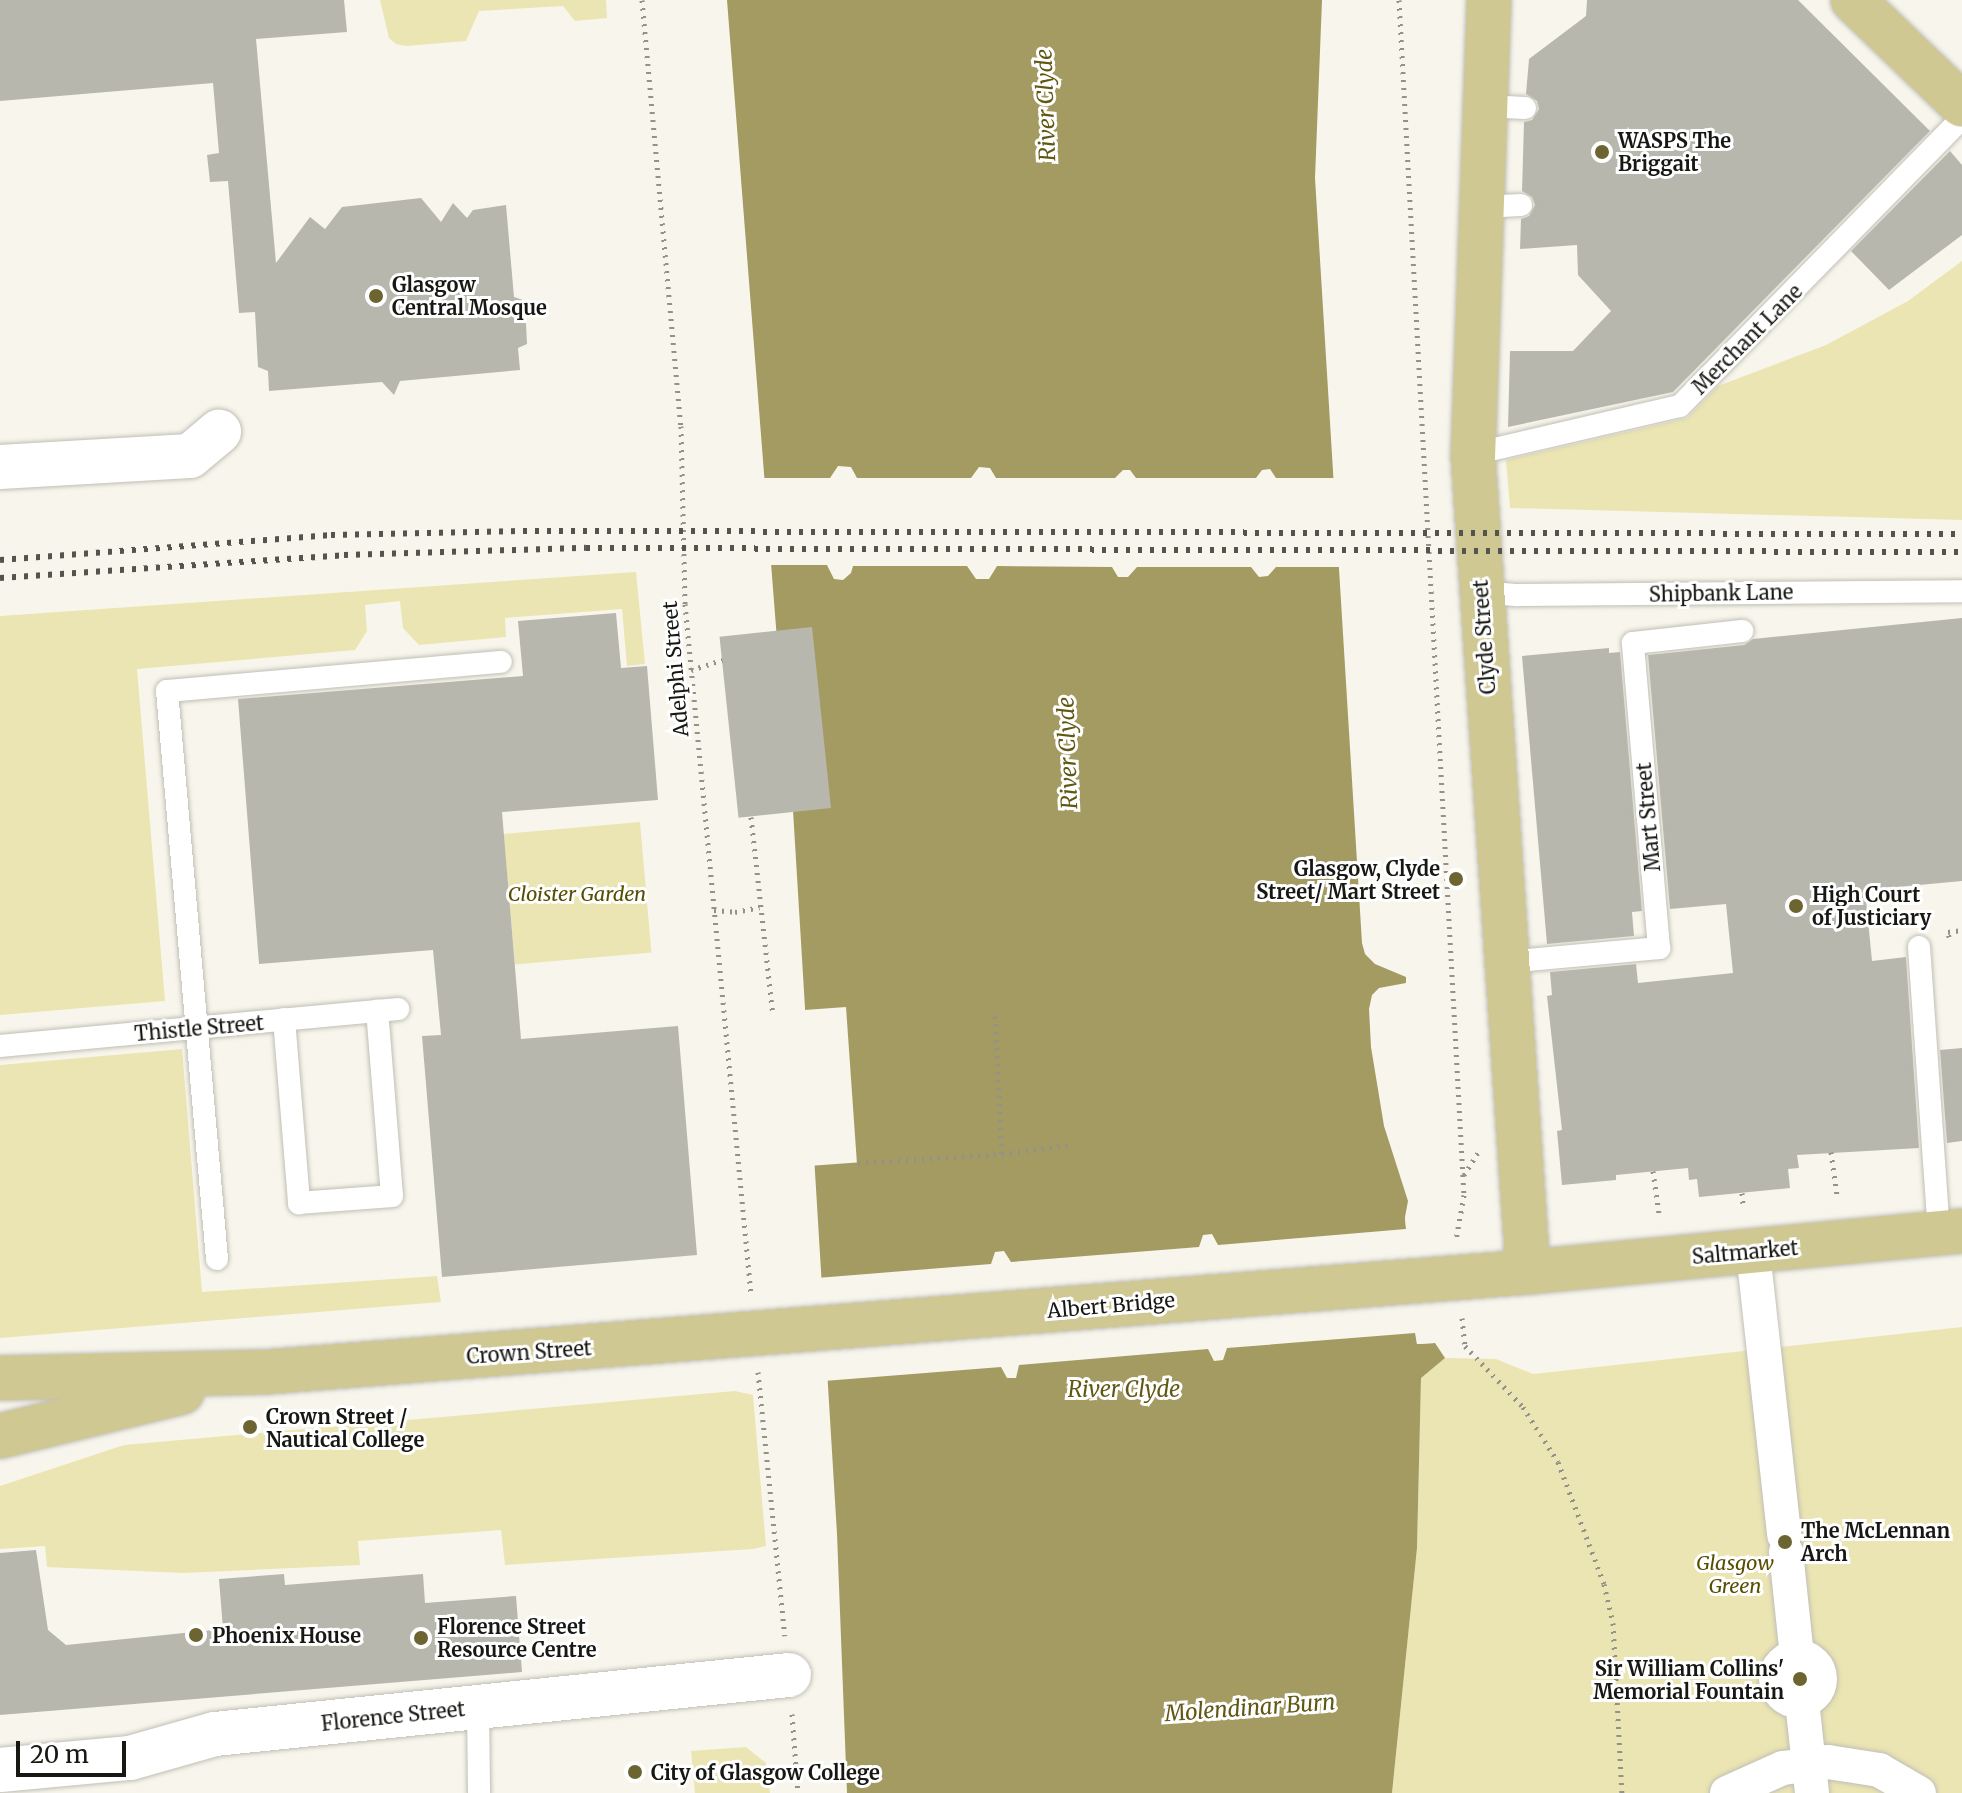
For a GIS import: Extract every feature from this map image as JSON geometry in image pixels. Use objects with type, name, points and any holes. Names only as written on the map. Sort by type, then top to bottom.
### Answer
[{"type":"main road","name":"Clyde Street","points":[[1489,0],[1505,107],[1502,206],[1473,454],[1528,1272]]},
{"type":"main road","points":[[1862,3],[1962,105]]},
{"type":"main road","name":"Saltmarket","points":[[1444,1277],[1753,1252],[1950,1232]]},
{"type":"main road","name":"Albert Bridge","points":[[773,1333],[1444,1277]]},
{"type":"main road","name":"Crown Street","points":[[0,1378],[266,1372],[773,1333]]},
{"type":"main road","name":"Crown Street","points":[[0,1436],[266,1372]]},
{"type":"street","points":[[0,467],[190,456],[219,432]]},
{"type":"street","points":[[1753,1252],[1797,1657],[1811,1662],[1820,1678],[1816,1692],[1802,1701],[1810,1778]]},
{"type":"street","name":"Florence Street","points":[[0,1770],[130,1758],[215,1734],[789,1675]]},
{"type":"street","points":[[1727,1793],[1765,1773],[1810,1778],[1848,1763],[1879,1770],[1919,1793]]},
{"type":"lane","name":"Merchant Lane","points":[[1473,454],[1680,406],[1962,118]]},
{"type":"lane","name":"Shipbank Lane","points":[[1481,592],[1534,595],[1962,591]]},
{"type":"lane","name":"Mart Street","points":[[1506,962],[1659,948],[1633,643],[1742,631]]},
{"type":"lane","points":[[217,1259],[167,691],[501,662]]},
{"type":"lane","points":[[1919,947],[1950,1232]]},
{"type":"lane","name":"Thistle Street","points":[[0,1046],[284,1019],[387,1010],[392,1196],[299,1203],[284,1019]]},
{"type":"lane","points":[[478,1707],[479,1793]]},
{"type":"path","name":"Adelphi Street","points":[[642,0],[681,426],[685,604],[714,910],[773,1333],[789,1675],[798,1793]]},
{"type":"path","points":[[1399,0],[1464,1195],[1444,1277],[1465,1346],[1511,1393],[1543,1434],[1558,1462],[1607,1594],[1613,1623],[1622,1793]]},
{"type":"path","points":[[691,670],[722,660]]},
{"type":"path","points":[[751,817],[773,1015]]},
{"type":"path","points":[[714,910],[735,912],[761,907]]},
{"type":"path","points":[[995,1016],[1002,1154]]},
{"type":"path","points":[[858,1163],[1002,1154],[1068,1145]]},
{"type":"path","points":[[1831,1152],[1837,1195]]},
{"type":"path","points":[[1653,1171],[1659,1213]]},
{"type":"path","points":[[1742,1193],[1743,1204]]},
{"type":"green space","points":[[380,0],[606,0],[607,18],[575,21],[563,6],[479,11],[466,41],[406,46],[396,44],[389,38]]},
{"type":"green space","points":[[1962,261],[1962,520],[1510,508],[1506,460],[1687,418],[1718,386],[1826,345],[1908,301]]},
{"type":"green space","points":[[636,572],[645,664],[627,666],[622,609],[505,618],[506,637],[419,645],[403,628],[400,601],[365,605],[367,631],[355,650],[137,669],[165,1001],[0,1015],[0,616]]},
{"type":"green space","name":"Cloister Garden","points":[[640,822],[651,953],[515,964],[504,834]]},
{"type":"green space","points":[[182,1049],[202,1292],[437,1276],[441,1302],[0,1338],[0,1065]]},
{"type":"green space","name":"Glasgow Green","points":[[1962,1327],[1962,1793],[1392,1793],[1417,1548],[1421,1377],[1445,1358],[1496,1359],[1533,1374]]},
{"type":"green space","points":[[735,1391],[753,1395],[766,1546],[753,1549],[505,1565],[501,1530],[358,1541],[360,1565],[183,1573],[47,1567],[45,1546],[0,1549],[0,1486],[124,1445]]},
{"type":"green space","points":[[746,1747],[766,1763],[770,1793],[695,1793],[691,1751]]},
{"type":"water","name":"River Clyde","points":[[727,0],[1322,0],[1315,178],[1362,943],[1365,954],[1375,964],[1406,977],[1406,983],[1379,988],[1372,995],[1369,1009],[1371,1047],[1384,1126],[1408,1201],[1405,1217],[1417,1344],[1435,1343],[1445,1358],[1421,1378],[1417,1548],[1392,1793],[847,1793],[837,1534],[792,794],[780,678]]},
{"type":"pier","points":[[838,466],[851,467],[857,478],[971,478],[979,467],[990,468],[996,478],[1115,478],[1123,470],[1130,470],[1136,478],[1256,478],[1262,470],[1270,469],[1276,478],[1338,478],[1344,567],[1276,567],[1268,576],[1259,577],[1251,567],[1137,567],[1128,577],[1118,577],[1112,567],[997,566],[989,579],[976,579],[967,566],[853,566],[851,573],[843,580],[834,579],[827,565],[768,565],[763,478],[830,478]]},
{"type":"pier","points":[[846,1007],[857,1163],[812,1166],[801,1010]]},
{"type":"pier","points":[[1405,1217],[1409,1217],[1420,1340],[1435,1339],[1435,1343],[1417,1344],[1415,1333],[1227,1348],[1223,1360],[1214,1361],[1208,1349],[1019,1365],[1016,1378],[1007,1378],[1001,1367],[824,1381],[817,1278],[991,1264],[995,1252],[1004,1251],[1011,1262],[1199,1247],[1203,1235],[1212,1234],[1218,1245],[1406,1229]]},
{"type":"building","points":[[0,0],[344,0],[347,32],[256,39],[276,263],[310,217],[325,229],[342,207],[421,198],[441,222],[453,203],[467,218],[473,210],[506,205],[514,297],[523,300],[526,324],[527,344],[518,348],[520,370],[400,381],[394,395],[382,382],[269,391],[268,371],[258,367],[255,312],[239,313],[228,181],[210,182],[207,155],[219,153],[213,83],[0,101]]},
{"type":"building","points":[[1587,0],[1798,0],[1930,131],[1673,392],[1508,427],[1510,351],[1573,351],[1611,311],[1578,275],[1577,245],[1520,249],[1521,219],[1529,216],[1535,205],[1532,197],[1522,191],[1524,122],[1532,120],[1539,109],[1537,101],[1526,94],[1529,59],[1586,16]]},
{"type":"building","points":[[1950,151],[1962,165],[1962,235],[1889,290],[1851,251]]},
{"type":"building","points":[[616,613],[621,668],[647,666],[658,800],[502,812],[521,1039],[678,1026],[697,1255],[442,1277],[422,1036],[441,1035],[433,950],[259,964],[238,699],[523,676],[518,621]]},
{"type":"building","name":"High Court of Justiciary","points":[[1962,618],[1962,881],[1865,890],[1872,961],[1906,957],[1919,1148],[1797,1155],[1799,1168],[1788,1169],[1790,1188],[1699,1197],[1697,1179],[1689,1180],[1688,1168],[1616,1175],[1616,1180],[1562,1185],[1557,1131],[1562,1130],[1547,996],[1552,995],[1550,972],[1636,964],[1638,983],[1733,973],[1726,904],[1670,909],[1648,655],[1744,645],[1753,639]]},
{"type":"building","points":[[812,627],[831,808],[739,818],[720,637]]},
{"type":"building","points":[[1609,648],[1609,653],[1620,652],[1642,911],[1632,912],[1634,936],[1547,944],[1522,656]]},
{"type":"building","points":[[1962,1048],[1962,1141],[1947,1143],[1940,1050]]},
{"type":"building","points":[[36,1550],[48,1630],[66,1645],[223,1629],[219,1579],[284,1574],[285,1585],[423,1574],[425,1603],[516,1596],[522,1672],[0,1715],[0,1553]]},
{"type":"railway","points":[[0,560],[331,535],[523,531],[1962,534]]},
{"type":"railway","points":[[0,578],[344,555],[586,548],[1962,552]]},
{"type":"place","name":"WASPS The Briggait","points":[[1602,152]]},
{"type":"place","name":"Glasgow Central Mosque","points":[[376,296]]},
{"type":"place","name":"Glasgow, Clyde Street/ Mart Street","points":[[1456,879]]},
{"type":"place","name":"High Court of Justiciary","points":[[1796,906]]},
{"type":"place","name":"Crown Street / Nautical College","points":[[250,1427]]},
{"type":"place","name":"The McLennan Arch","points":[[1785,1542]]},
{"type":"place","name":"Phoenix House","points":[[196,1635]]},
{"type":"place","name":"Florence Street Resource Centre","points":[[421,1638]]},
{"type":"place","name":"Sir William Collins' Memorial Fountain","points":[[1800,1679]]},
{"type":"place","name":"City of Glasgow College","points":[[635,1772]]},
{"type":"water label","name":"Molendinar Burn","points":[[1250,1708]]}]
